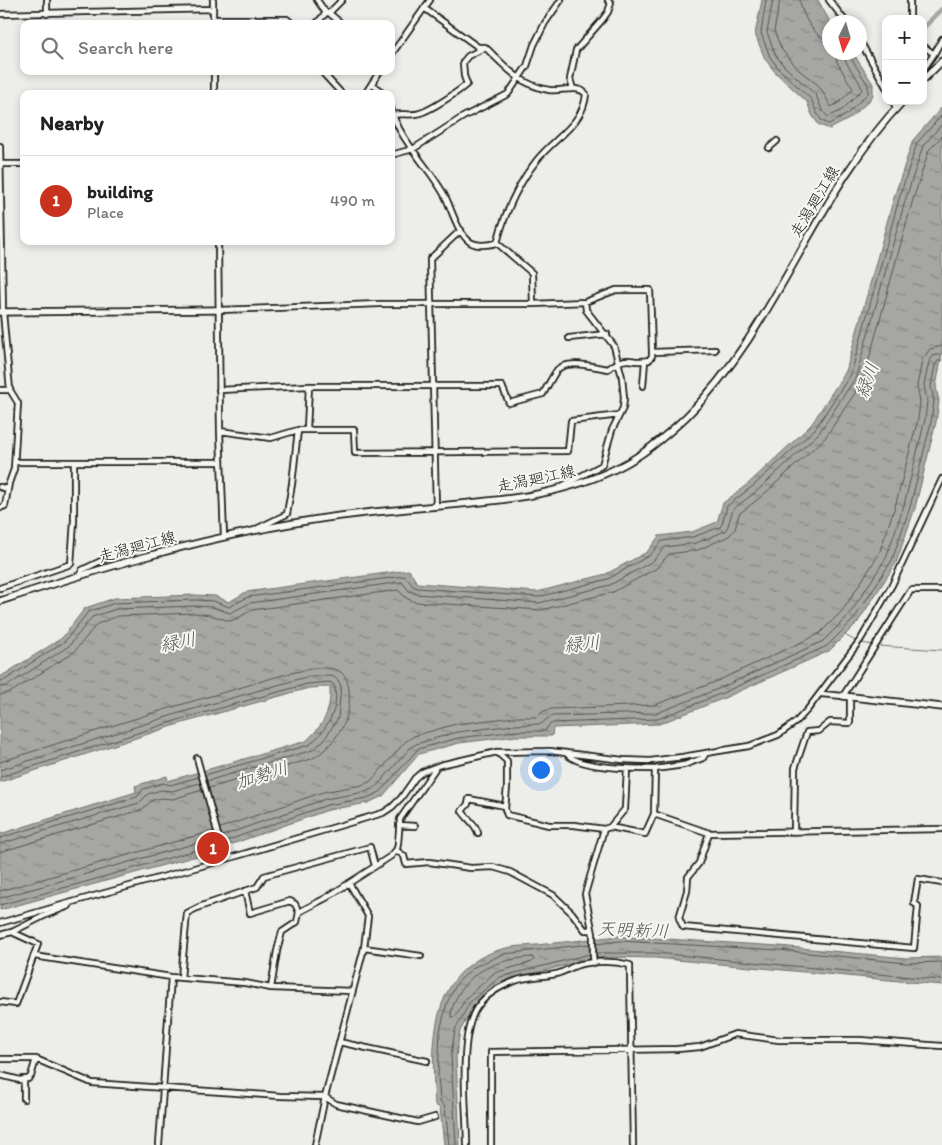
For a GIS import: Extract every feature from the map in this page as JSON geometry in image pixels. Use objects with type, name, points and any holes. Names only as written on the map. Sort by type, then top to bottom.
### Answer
[{"type":"main road","points":[[927,76],[942,61]]},
{"type":"main road","name":"走潟廻江線","points":[[0,602],[80,576],[253,530],[327,518],[508,499],[552,491],[585,482],[632,461],[672,430],[701,402],[741,350],[849,170],[899,105]]},
{"type":"main road","points":[[2,312],[219,310]]},
{"type":"main road","points":[[843,696],[942,707]]},
{"type":"street","points":[[47,0],[47,14]]},
{"type":"street","points":[[213,0],[213,20]]},
{"type":"street","points":[[317,0],[337,20]]},
{"type":"street","points":[[320,20],[342,0]]},
{"type":"street","points":[[395,49],[430,0]]},
{"type":"street","points":[[395,155],[413,149],[463,117],[508,94],[517,78],[527,66],[534,45],[545,23],[561,0]]},
{"type":"street","points":[[573,89],[570,79],[576,50],[608,12],[611,3],[608,0]]},
{"type":"street","points":[[829,0],[841,15]]},
{"type":"street","points":[[910,0],[910,15]]},
{"type":"street","points":[[424,8],[478,47],[485,47],[517,78],[550,90],[583,90],[586,94],[582,112],[576,122],[538,159],[524,179],[505,215],[497,243]]},
{"type":"street","points":[[0,14],[213,9]]},
{"type":"street","points":[[250,20],[287,18],[289,20]]},
{"type":"street","points":[[927,64],[942,39]]},
{"type":"street","points":[[395,114],[419,114],[461,90],[467,84],[464,76],[464,62],[476,51],[485,47]]},
{"type":"street","points":[[927,49],[934,54]]},
{"type":"street","points":[[867,54],[882,80]]},
{"type":"street","points":[[214,75],[214,90]]},
{"type":"street","points":[[325,75],[338,90]]},
{"type":"street","points":[[368,90],[378,75]]},
{"type":"street","points":[[372,84],[379,90]]},
{"type":"street","points":[[395,118],[445,196],[461,230],[469,241],[486,245],[497,243]]},
{"type":"street","points":[[769,148],[777,141]]},
{"type":"street","points":[[0,146],[2,312],[10,390],[18,403],[15,462],[5,506],[0,508]]},
{"type":"street","points":[[0,164],[20,164]]},
{"type":"street","points":[[436,506],[430,258],[461,230]]},
{"type":"street","points":[[497,243],[532,273],[533,304]]},
{"type":"street","points":[[218,245],[220,462],[224,537]]},
{"type":"street","points":[[219,310],[379,304],[585,302],[616,290],[650,290],[652,352],[649,360],[625,358],[608,369],[569,364],[562,366],[557,370],[543,394],[509,403],[502,386],[309,386],[219,390]]},
{"type":"street","points":[[552,491],[602,465],[612,430],[623,408],[622,377],[614,346],[607,334],[586,310],[585,302]]},
{"type":"street","points":[[568,338],[607,334]]},
{"type":"street","points":[[652,352],[715,350]]},
{"type":"street","points":[[643,386],[645,361]]},
{"type":"street","points":[[307,430],[309,386]]},
{"type":"street","points":[[0,390],[10,390]]},
{"type":"street","points":[[220,431],[271,438],[298,430],[354,430],[355,453],[568,451],[571,421],[620,415]]},
{"type":"street","points":[[253,530],[286,514],[292,484],[298,430]]},
{"type":"street","points":[[15,462],[220,462]]},
{"type":"street","points":[[0,588],[70,564],[74,521],[74,462]]},
{"type":"street","points":[[0,923],[384,813],[401,798],[415,778],[422,772],[440,765],[497,752],[550,751],[623,760],[650,761],[749,746],[778,734],[796,722],[821,694],[861,638],[878,611],[919,530],[942,478]]},
{"type":"street","points":[[0,488],[8,489]]},
{"type":"street","points":[[80,576],[82,570],[107,558]]},
{"type":"street","points":[[821,694],[843,696],[912,590],[942,590]]},
{"type":"street","points":[[794,832],[795,768],[807,732],[819,730],[830,722],[850,723],[850,697]]},
{"type":"street","points":[[497,752],[506,761],[505,806],[507,815],[549,825],[610,828],[645,834],[654,814],[655,769]]},
{"type":"street","points":[[566,753],[569,756],[594,765],[627,769],[655,769],[684,765],[703,758],[706,753]]},
{"type":"street","points":[[197,758],[224,858]]},
{"type":"street","points":[[299,912],[391,856],[396,850],[398,843],[400,819],[436,768]]},
{"type":"street","points":[[610,828],[625,809],[627,769]]},
{"type":"street","points":[[478,833],[474,824],[462,811],[468,804],[469,799],[505,806]]},
{"type":"street","points":[[654,814],[709,833],[942,829]]},
{"type":"street","points":[[401,825],[415,826]]},
{"type":"street","points":[[594,963],[592,932],[585,894],[604,829]]},
{"type":"street","points":[[709,833],[699,863],[688,877],[687,892],[679,918],[683,927],[914,948],[918,906],[914,903],[918,879],[942,883]]},
{"type":"street","points":[[181,978],[186,913],[257,888],[264,876],[370,847],[375,866]]},
{"type":"street","points":[[396,850],[404,856],[406,864],[429,862],[471,868],[493,867],[510,872],[553,895],[572,913],[585,930],[592,932]]},
{"type":"street","points":[[315,1145],[325,1097],[364,948],[368,916],[349,883]]},
{"type":"street","points":[[245,891],[250,913],[290,901],[295,904],[299,912],[297,922],[282,932],[271,988]]},
{"type":"street","points":[[0,935],[12,932],[69,906],[69,903]]},
{"type":"street","points":[[0,1002],[16,1004],[38,944],[12,932]]},
{"type":"street","points":[[364,948],[421,956]]},
{"type":"street","points":[[34,956],[171,977],[245,982],[271,988],[352,991]]},
{"type":"street","points":[[467,1145],[465,1058],[468,1034],[477,1007],[484,999],[516,980],[556,974],[580,964],[620,962],[630,965],[633,1145]]},
{"type":"street","points":[[159,1145],[171,977]]},
{"type":"street","points":[[491,1145],[491,1052],[700,1047],[736,1034],[779,1040],[860,1040],[942,1046]]},
{"type":"street","points":[[339,1042],[428,1061]]},
{"type":"street","points":[[0,1059],[36,1059],[92,1083],[280,1096],[325,1097],[336,1104],[418,1122],[435,1117]]},
{"type":"street","points":[[0,1075],[21,1080],[28,1079],[31,1076],[36,1059]]},
{"type":"street","points":[[21,1080],[24,1081],[24,1099]]},
{"type":"water","points":[[762,0],[818,0],[826,15],[822,15],[822,60],[858,60],[873,84],[873,95],[849,119],[830,129],[819,125],[812,115],[807,102],[775,72],[765,59],[755,34]]},
{"type":"water","points":[[942,107],[942,353],[936,387],[939,401],[936,422],[915,508],[896,563],[858,622],[829,651],[722,699],[659,724],[553,728],[552,736],[516,736],[459,743],[419,754],[383,796],[368,803],[328,810],[204,854],[0,910],[0,834],[136,792],[135,786],[167,776],[168,781],[306,741],[325,717],[328,710],[330,687],[309,688],[179,724],[0,782],[0,677],[62,638],[85,608],[115,598],[195,595],[215,596],[229,602],[246,592],[409,570],[417,583],[537,592],[606,574],[647,552],[659,536],[692,532],[717,522],[723,503],[749,483],[811,425],[846,371],[894,197],[913,140]]},
{"type":"water","points":[[619,936],[779,946],[906,958],[942,957],[942,985],[655,958],[607,957],[589,959],[502,982],[474,1005],[460,1031],[456,1056],[460,1145],[444,1145],[440,1108],[435,1105],[435,1034],[440,1012],[448,991],[460,974],[478,959],[506,948]]},
{"type":"waterway","points":[[927,24],[942,9]]},
{"type":"waterway","points":[[845,635],[857,642]]},
{"type":"waterway","points":[[861,643],[874,645]]},
{"type":"waterway","points":[[878,646],[942,650]]},
{"type":"place","name":"building","points":[[213,848]]},
{"type":"water label","name":"緑川","points":[[867,380]]},
{"type":"water label","name":"緑川","points":[[178,642]]},
{"type":"water label","name":"緑川","points":[[582,644]]},
{"type":"water label","name":"加勢川","points":[[262,775]]},
{"type":"water label","name":"天明新川","points":[[633,930]]}]
